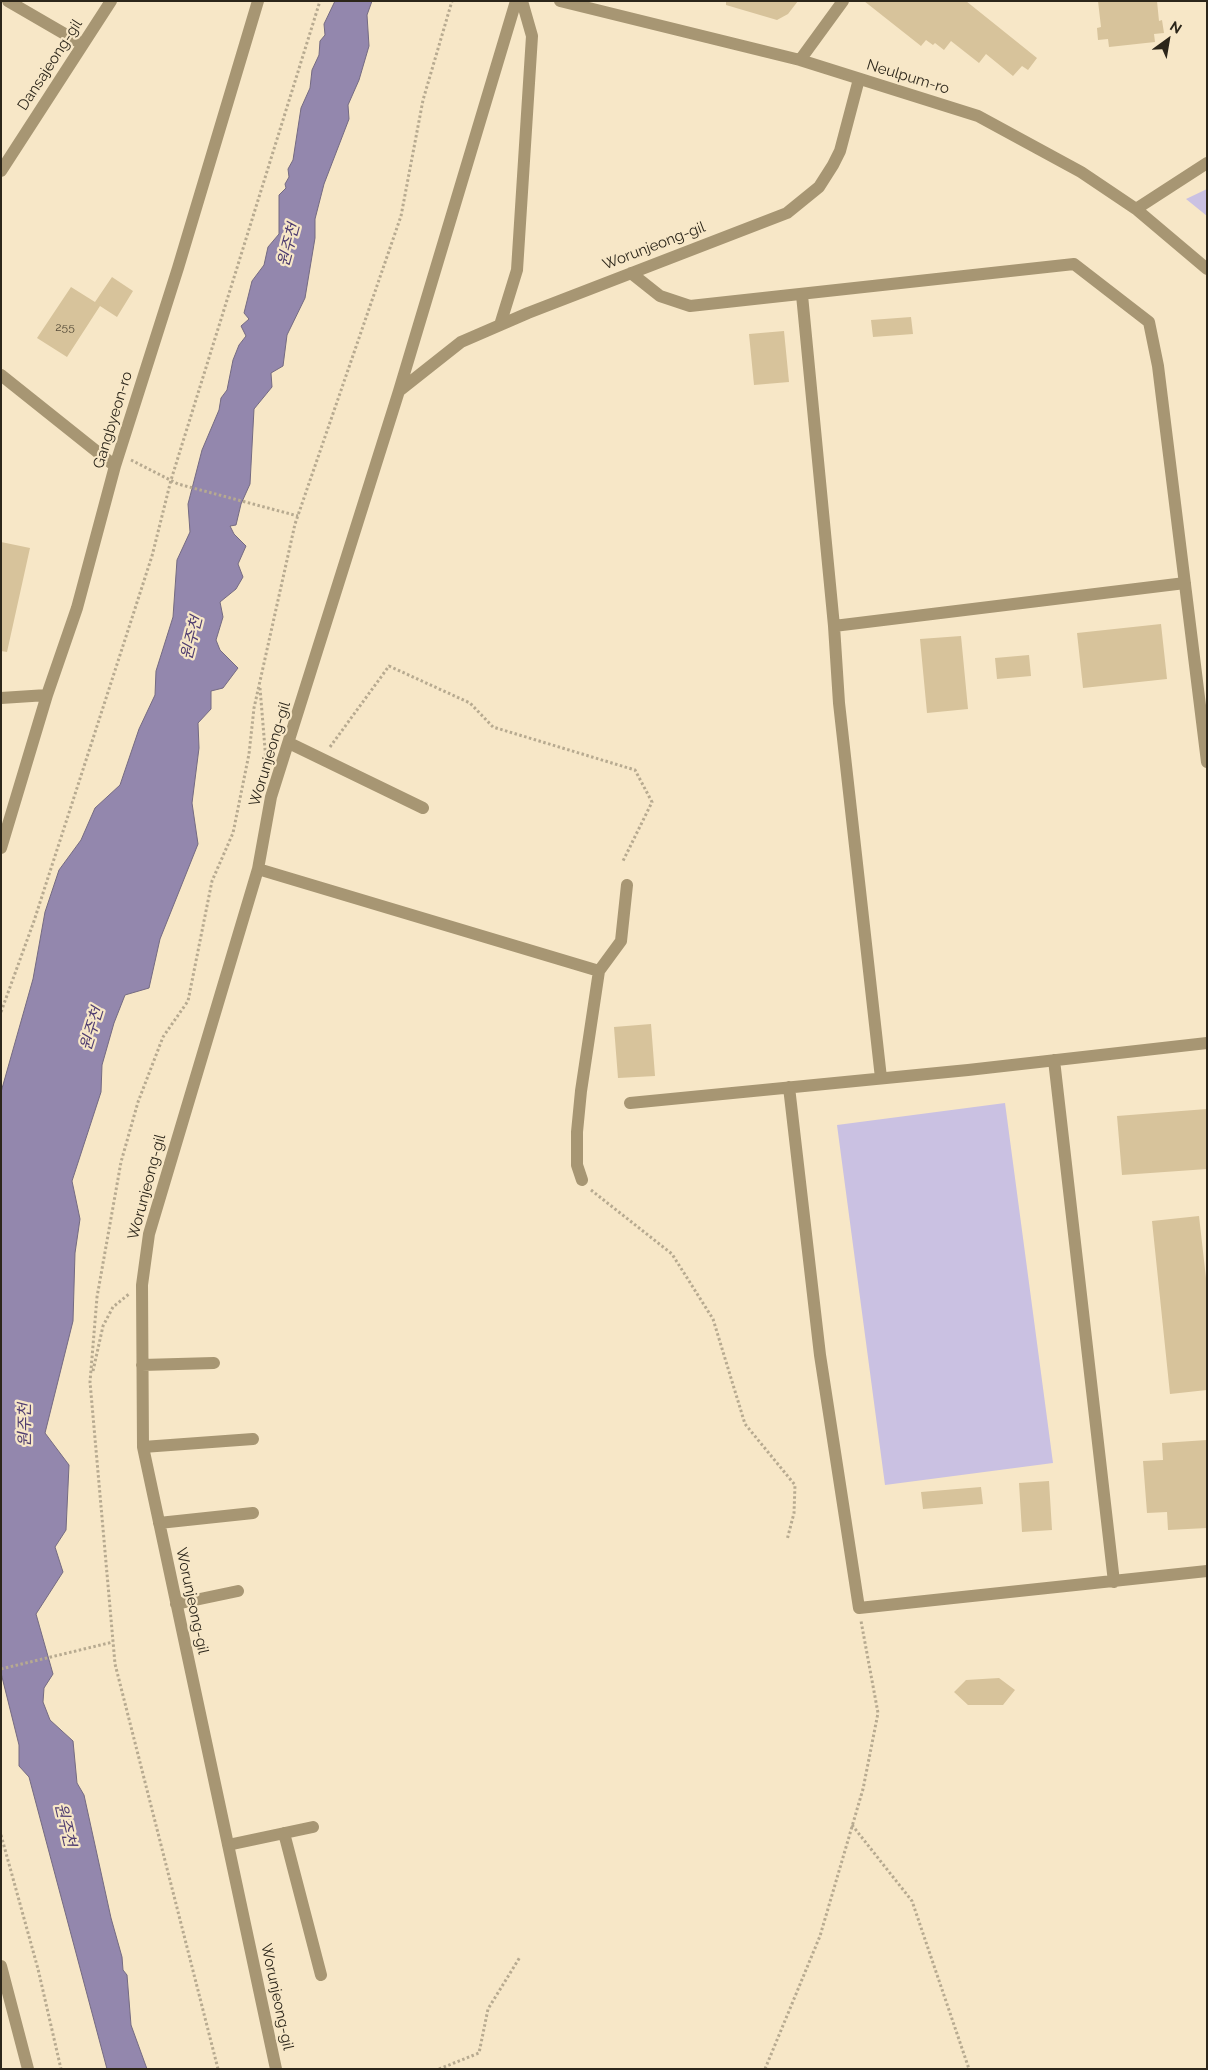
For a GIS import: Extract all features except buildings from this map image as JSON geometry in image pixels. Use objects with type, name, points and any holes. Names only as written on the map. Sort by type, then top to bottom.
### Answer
[{"type":"street","points":[[8,1],[82,44]]},
{"type":"street","name":"Dansajeong-gil","points":[[1,171],[111,1]]},
{"type":"street","name":"Gangbyeon-ro","points":[[1,848],[47,695],[77,608],[117,460],[178,268],[258,1]]},
{"type":"street","name":"Worunjeong-gil","points":[[276,2069],[143,1447],[142,1285],[149,1234],[258,869],[271,796],[399,391],[516,1]]},
{"type":"street","points":[[500,325],[517,270],[532,36],[522,1]]},
{"type":"street","name":"Neulpum-ro","points":[[560,1],[800,60],[978,116],[1081,172],[1136,209],[1207,269]]},
{"type":"street","points":[[800,60],[843,1]]},
{"type":"street","name":"Worunjeong-gil","points":[[399,391],[462,342],[631,273],[787,213],[819,187],[840,150],[859,79]]},
{"type":"street","points":[[1136,209],[1207,163]]},
{"type":"street","points":[[631,273],[660,296],[690,306],[1074,264],[1149,322],[1158,366],[1207,762]]},
{"type":"street","points":[[802,295],[834,626],[839,703],[882,1078]]},
{"type":"street","points":[[1,375],[117,460]]},
{"type":"street","points":[[834,626],[1185,583]]},
{"type":"street","points":[[1,698],[47,695]]},
{"type":"street","points":[[289,743],[423,808]]},
{"type":"street","points":[[258,869],[599,971]]},
{"type":"street","points":[[582,1180],[577,1165],[577,1132],[581,1091],[599,971],[621,941],[627,885]]},
{"type":"street","points":[[630,1103],[1207,1043]]},
{"type":"street","points":[[1054,1060],[1114,1582]]},
{"type":"street","points":[[788,1087],[820,1355],[859,1608],[1207,1571]]},
{"type":"street","points":[[142,1365],[214,1363]]},
{"type":"street","points":[[143,1447],[253,1439]]},
{"type":"street","points":[[159,1523],[253,1513]]},
{"type":"street","points":[[176,1604],[238,1591]]},
{"type":"street","points":[[228,1845],[313,1827]]},
{"type":"street","points":[[284,1833],[321,1975]]},
{"type":"street","points":[[1,1966],[28,2069]]},
{"type":"path","points":[[1,1012],[34,921],[152,556],[171,480],[320,1]]},
{"type":"path","points":[[117,460],[178,484],[298,516]]},
{"type":"path","points":[[322,758],[389,666],[470,702],[493,727],[635,770],[652,802],[623,861]]},
{"type":"path","points":[[260,682],[268,769]]},
{"type":"path","points":[[582,1180],[596,1195],[672,1254],[713,1319],[744,1424],[795,1484],[794,1513],[787,1540]]},
{"type":"path","points":[[90,1382],[103,1326],[113,1307],[142,1285]]},
{"type":"path","points":[[765,2069],[820,1936],[862,1790],[878,1713],[859,1608]]},
{"type":"path","points":[[1,1669],[113,1642]]},
{"type":"path","points":[[852,1824],[912,1901],[969,2069]]},
{"type":"path","points":[[1,1835],[38,1969],[61,2069]]},
{"type":"path","points":[[439,2069],[479,2053],[488,2009],[520,1957]]},
{"type":"shaded area","points":[[1207,189],[1207,216],[1186,199]]},
{"type":"shaded area","points":[[1005,1103],[1053,1463],[885,1485],[837,1125]]},
{"type":"water","name":"원주천","points":[[335,1],[372,1],[367,15],[369,46],[359,80],[348,105],[349,119],[324,184],[315,219],[315,238],[305,298],[287,335],[283,366],[271,373],[272,387],[254,409],[250,484],[241,504],[236,525],[230,526],[234,534],[246,546],[238,564],[243,577],[236,589],[220,602],[223,617],[216,640],[220,650],[238,668],[223,688],[211,691],[211,709],[198,723],[199,748],[192,803],[198,844],[160,939],[149,988],[125,995],[114,1023],[102,1065],[101,1092],[72,1181],[80,1219],[75,1253],[73,1321],[45,1433],[69,1465],[66,1530],[55,1547],[63,1572],[36,1614],[53,1674],[44,1688],[43,1702],[50,1720],[73,1741],[77,1783],[84,1795],[111,1918],[122,1957],[123,1970],[127,1975],[131,2025],[147,2069],[107,2069],[29,1777],[19,1766],[19,1745],[1,1673],[1,1092],[33,979],[45,912],[59,870],[81,840],[95,808],[120,785],[139,729],[155,695],[156,671],[173,617],[177,560],[190,532],[188,504],[202,450],[219,410],[221,398],[227,390],[233,360],[239,345],[246,336],[241,326],[249,319],[244,313],[252,281],[264,265],[268,247],[279,234],[279,195],[286,188],[285,184],[289,177],[288,169],[293,160],[301,108],[310,88],[312,70],[319,55],[320,41],[325,35],[324,24]]}]
